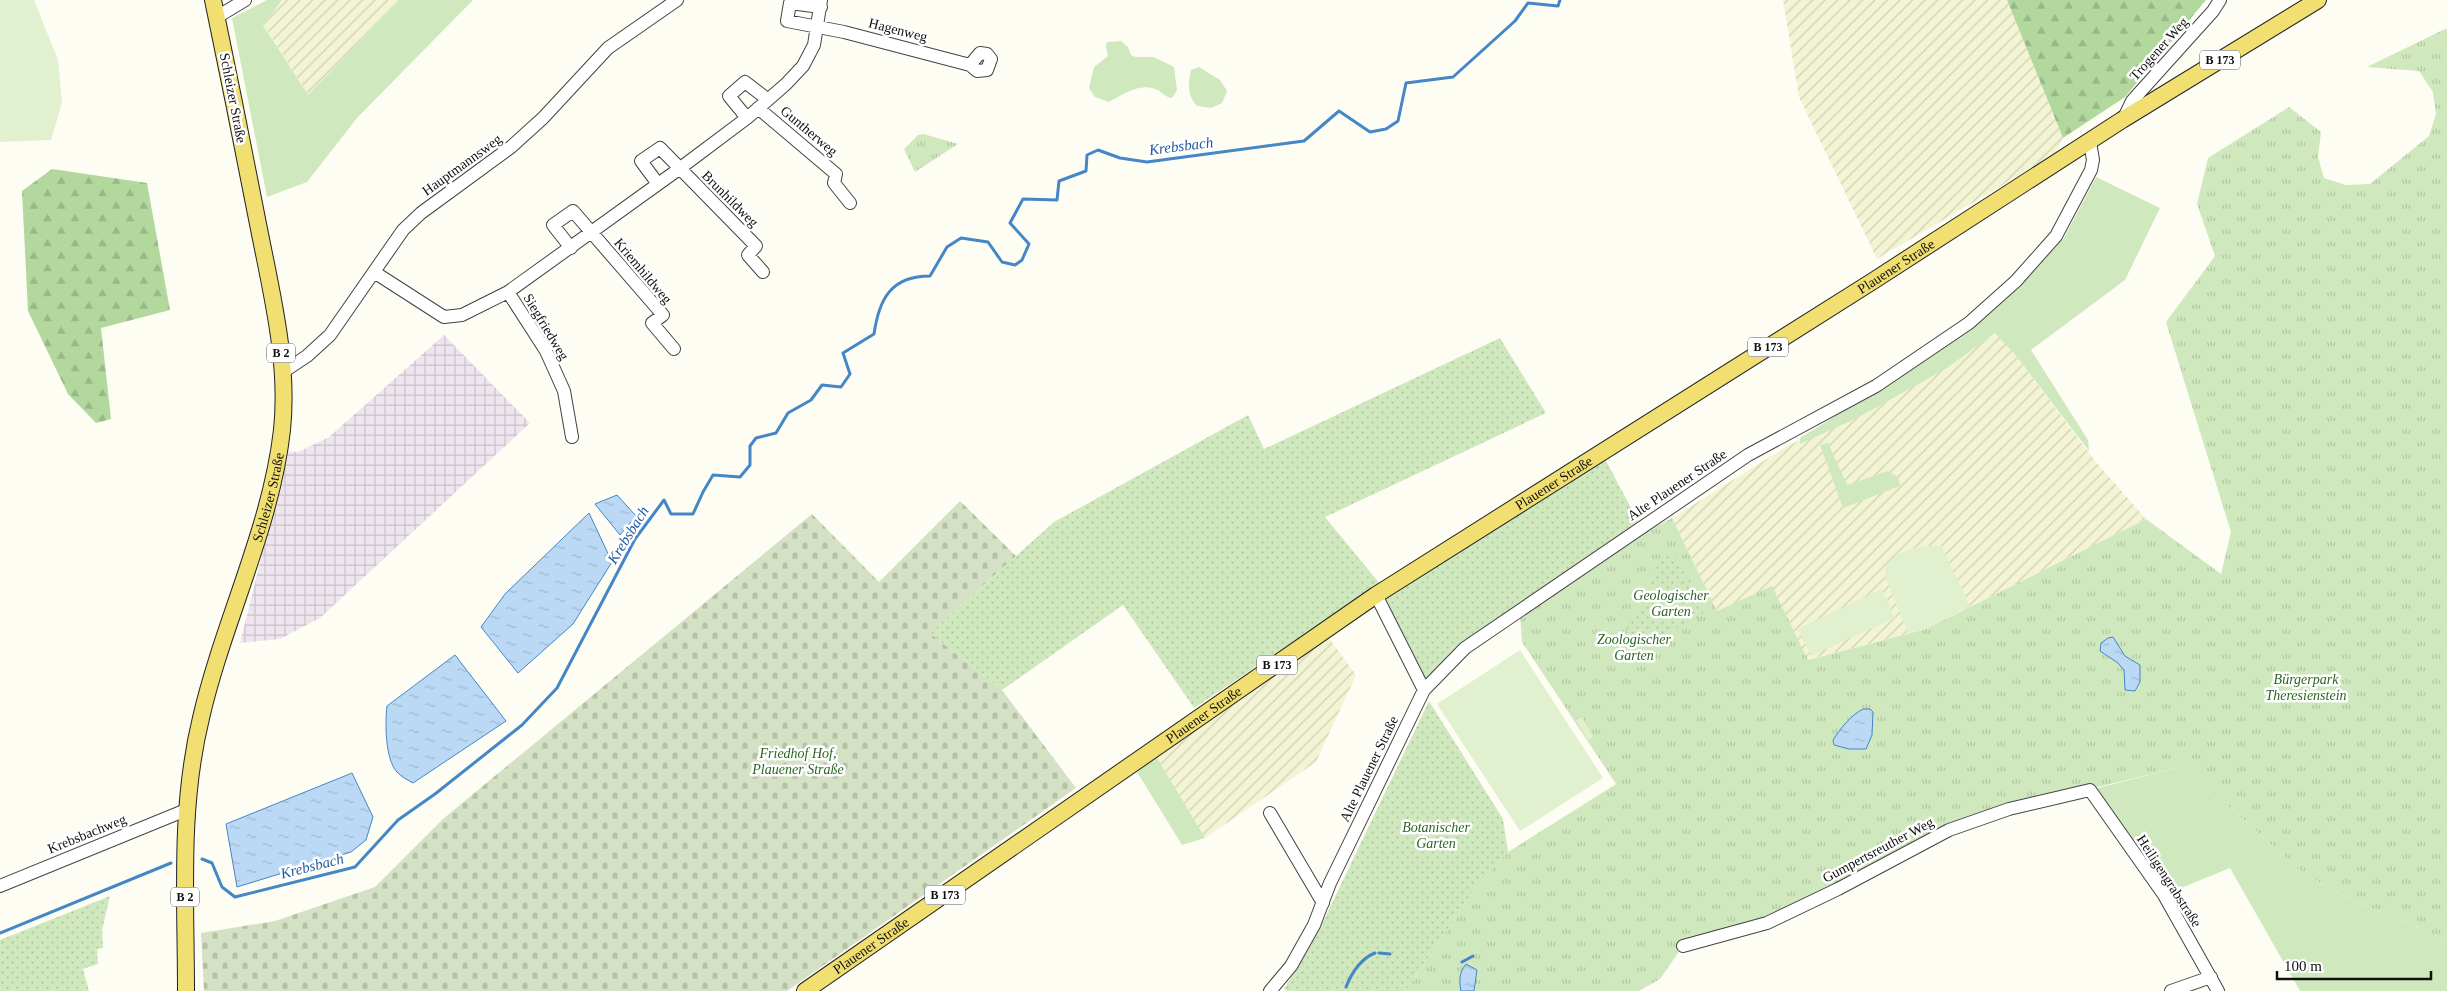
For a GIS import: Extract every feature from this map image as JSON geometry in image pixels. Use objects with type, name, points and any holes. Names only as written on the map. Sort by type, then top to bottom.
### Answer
[{"type":"main road","name":"Schleizer Straße","points":[[186,991],[184,886],[186,810],[193,753],[221,641],[264,515],[276,470],[282,429],[283,372],[274,305],[213,0]]},
{"type":"main road","name":"Plauener Straße","points":[[805,991],[1376,595],[2122,120],[2318,0]]},
{"type":"street","points":[[217,17],[245,0]]},
{"type":"street","name":"Hauptmannsweg","points":[[283,372],[307,356],[330,336],[403,230],[421,214],[511,147],[543,118],[608,48],[677,0]]},
{"type":"street","name":"Trogener Weg","points":[[2122,120],[2132,101],[2213,11],[2220,0]]},
{"type":"street","name":"Hagenweg","points":[[821,3],[790,3],[787,21],[970,65]]},
{"type":"street","points":[[374,272],[444,317],[462,315],[508,292],[680,169],[747,118],[786,84],[803,66],[814,45],[821,3]]},
{"type":"street","points":[[747,118],[729,96],[745,82],[763,103]]},
{"type":"street","name":"Guntherweg","points":[[763,103],[836,174],[834,183],[850,203]]},
{"type":"street","name":"Alte Plauener Straße","points":[[1270,991],[1291,966],[1314,925],[1424,690],[1465,648],[1684,498],[1748,455],[1876,386],[1969,323],[2016,281],[2056,236],[2091,170],[2093,160],[2090,142]]},
{"type":"street","points":[[658,184],[641,161],[660,148],[680,169]]},
{"type":"street","name":"Brunhildweg","points":[[680,169],[756,246],[748,255],[763,272]]},
{"type":"street","points":[[571,248],[553,225],[573,211],[591,234]]},
{"type":"street","name":"Kriemhildweg","points":[[591,234],[663,314],[652,323],[674,349]]},
{"type":"street","name":"Siegfriedweg","points":[[508,292],[546,351],[564,391],[572,436]]},
{"type":"street","points":[[1376,595],[1424,690]]},
{"type":"street","name":"Gumpertsreuther Weg","points":[[1683,946],[1767,923],[1838,889],[1949,830],[2010,808],[2090,790]]},
{"type":"street","name":"Heiligengrabstraße","points":[[2090,790],[2164,895],[2218,991]]},
{"type":"street","name":"Krebsbachweg","points":[[0,886],[186,810]]},
{"type":"street","points":[[1270,813],[1323,903]]},
{"type":"street","points":[[2171,991],[2211,977]]},
{"type":"shaded area","points":[[444,335],[530,423],[320,618],[280,639],[240,643],[288,451],[298,452],[329,437]]},
{"type":"green space","points":[[0,0],[34,0],[58,60],[62,103],[51,140],[0,142]]},
{"type":"green space","points":[[267,0],[282,0],[263,25],[308,95],[399,0],[473,0],[357,118],[307,182],[267,197],[232,18]]},
{"type":"green space","points":[[282,0],[399,0],[308,95],[263,24]]},
{"type":"green space","points":[[1783,0],[2007,0],[2063,138],[2055,154],[1877,259],[1799,97]]},
{"type":"green space","points":[[2007,0],[2206,0],[2125,97],[2063,138]]},
{"type":"green space","name":"Bürgerpark Theresienstein","points":[[2447,28],[2447,940],[2352,900],[2303,873],[2184,766],[2009,809],[1949,830],[1767,923],[1683,946],[1660,979],[1639,991],[1406,991],[1476,887],[1508,852],[1616,784],[1522,642],[1520,616],[1635,537],[1672,518],[1717,611],[1772,586],[1808,660],[1926,629],[2146,519],[2221,574],[2231,532],[2166,322],[2215,256],[2197,204],[2208,158],[2289,107],[2321,132],[2318,157],[2324,178],[2346,185],[2370,184],[2429,136],[2436,114],[2433,92],[2419,71],[2367,67]]},
{"type":"green space","points":[[1121,41],[1128,47],[1131,55],[1136,57],[1154,57],[1174,67],[1177,90],[1172,98],[1149,88],[1131,91],[1109,102],[1095,97],[1089,88],[1094,67],[1108,56],[1107,42]]},
{"type":"green space","points":[[1199,67],[1220,80],[1227,91],[1222,103],[1211,108],[1197,106],[1191,98],[1189,85],[1191,70]]},
{"type":"green space","points":[[924,134],[958,144],[915,172],[904,149],[918,135]]},
{"type":"green space","points":[[52,169],[147,183],[170,310],[101,328],[111,419],[96,423],[68,394],[28,311],[22,191]]},
{"type":"green space","points":[[2096,177],[2160,208],[2125,280],[2031,350],[2088,440],[2089,451],[2017,357],[1995,333],[1947,368],[1859,417],[1800,444],[1800,438],[1925,360],[2007,297],[2064,238]]},
{"type":"green space","points":[[1996,333],[2017,357],[2096,462],[2146,519],[1926,629],[1807,660],[1794,631],[1717,611],[1672,518],[1784,448],[1917,379]]},
{"type":"green space","points":[[1500,338],[1546,413],[1325,517],[1380,584],[1194,708],[1123,605],[1002,690],[930,633],[1054,522],[1248,415],[1264,449]]},
{"type":"green space","points":[[1828,443],[1847,485],[1888,471],[1898,477],[1900,486],[1843,508],[1820,445]]},
{"type":"green space","points":[[1604,457],[1638,521],[1424,679],[1382,598]]},
{"type":"green space","name":"Friedhof Hof, Plauener Straße","points":[[960,501],[1016,556],[930,633],[1002,690],[1076,788],[787,991],[204,991],[201,933],[275,921],[375,887],[443,819],[812,514],[879,582]]},
{"type":"green space","points":[[1941,545],[1970,606],[1926,629],[1908,633],[1885,576],[1887,567],[1891,560],[1905,551]]},
{"type":"green space","name":"Geologischer Garten","points":[[1675,553],[1704,615],[1632,649],[1628,639],[1628,626],[1630,620],[1647,597],[1655,561]]},
{"type":"green space","points":[[1882,589],[1895,618],[1811,656],[1798,629]]},
{"type":"green space","points":[[1328,637],[1356,675],[1316,762],[1205,838],[1156,756]]},
{"type":"green space","points":[[1520,650],[1603,778],[1520,831],[1437,704]]},
{"type":"green space","name":"Botanischer Garten","points":[[1429,701],[1503,819],[1508,852],[1476,887],[1406,991],[1288,991],[1284,989],[1320,928]]},
{"type":"green space","points":[[1582,717],[1593,737],[1588,740],[1576,720]]},
{"type":"green space","points":[[1156,756],[1205,838],[1182,845],[1137,772]]},
{"type":"green space","points":[[2184,766],[2303,873],[2352,900],[2447,940],[2447,991],[2300,991],[2230,868],[2164,895],[2090,790]]},
{"type":"green space","points":[[110,896],[102,930],[103,948],[97,949],[98,964],[83,969],[89,991],[0,991],[0,940]]},
{"type":"water","points":[[617,495],[636,516],[620,535],[595,504]]},
{"type":"water","points":[[589,513],[612,562],[573,624],[518,673],[481,627],[505,594]]},
{"type":"water","points":[[2113,637],[2125,656],[2140,665],[2140,682],[2135,691],[2125,690],[2124,670],[2118,663],[2100,651],[2101,643]]},
{"type":"water","points":[[455,655],[506,721],[413,783],[399,774],[390,759],[386,731],[387,706]]},
{"type":"water","points":[[1863,709],[1870,709],[1873,712],[1872,735],[1866,749],[1849,749],[1834,745],[1833,740],[1842,727]]},
{"type":"water","points":[[352,773],[373,817],[366,840],[351,852],[237,887],[226,824]]},
{"type":"water","points":[[1466,964],[1477,970],[1474,991],[1461,991],[1460,977]]},
{"type":"waterway","name":"Krebsbach","points":[[202,859],[212,863],[222,887],[235,897],[355,867],[398,820],[435,794],[522,725],[557,688],[635,539],[664,500],[671,514],[693,514],[713,475],[740,477],[750,465],[750,446],[756,438],[776,433],[788,413],[811,400],[822,385],[841,387],[850,374],[843,353],[874,334],[879,310],[889,292],[896,285],[906,280],[930,276],[947,247],[961,238],[988,242],[1002,262],[1015,265],[1022,260],[1029,244],[1010,223],[1023,199],[1057,200],[1059,181],[1086,171],[1087,155],[1098,150],[1120,158],[1147,162],[1304,141],[1339,111],[1370,132],[1386,129],[1398,121],[1406,83],[1453,77],[1515,21],[1528,3],[1558,6],[1560,0]]},
{"type":"waterway","name":"Krebsbach","points":[[0,933],[171,863]]},
{"type":"waterway","points":[[1346,987],[1357,967],[1375,953]]},
{"type":"waterway","points":[[1379,953],[1390,954]]},
{"type":"waterway","points":[[1462,962],[1473,956]]},
{"type":"park label","name":"Zoologischer Garten","points":[[1634,648]]}]
